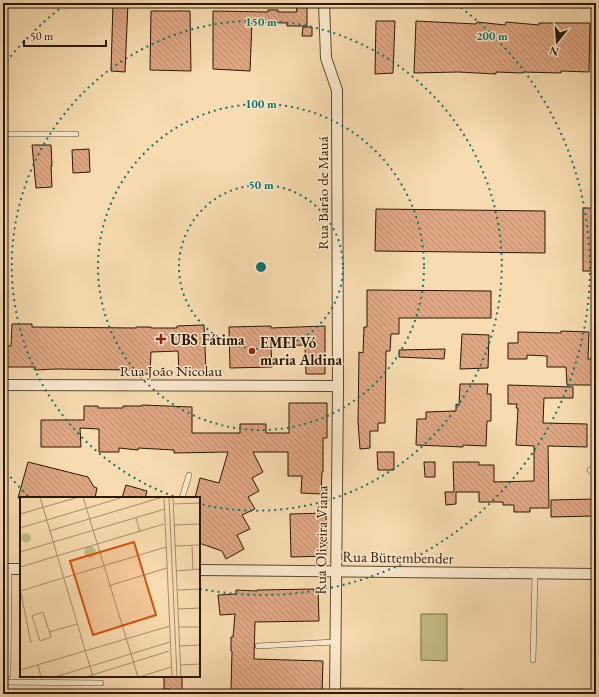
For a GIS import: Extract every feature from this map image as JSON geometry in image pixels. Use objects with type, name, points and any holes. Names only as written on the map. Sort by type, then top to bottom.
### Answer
[{"type":"street","name":"Rua Barão de Mauá","points":[[324,3],[326,58],[337,90],[338,386]]},
{"type":"street","name":"Rua João Nicolau","points":[[3,385],[338,386]]},
{"type":"street","name":"Rua Oliveira Viana","points":[[335,694],[338,386]]},
{"type":"street","points":[[6,569],[20,569]]},
{"type":"street","name":"Rua Büttembender","points":[[200,570],[596,574]]},
{"type":"lane","points":[[3,134],[76,134]]},
{"type":"lane","points":[[590,470],[596,476]]},
{"type":"lane","points":[[182,497],[189,475]]},
{"type":"lane","points":[[6,569],[8,675]]},
{"type":"lane","points":[[596,569],[596,574]]},
{"type":"lane","points":[[533,660],[535,573]]},
{"type":"lane","points":[[258,646],[335,642]]},
{"type":"lane","points":[[3,682],[101,683]]},
{"type":"shaded area","points":[[527,3],[586,3],[586,8],[527,6]]},
{"type":"shaded area","points":[[421,614],[447,614],[447,661],[421,660]]},
{"type":"shaded area","points":[[342,688],[463,689],[463,694],[342,694]]},
{"type":"building","points":[[113,3],[128,3],[125,72],[111,71]]},
{"type":"building","points":[[296,5],[307,5],[307,26],[287,26],[287,23],[252,22],[250,71],[213,69],[213,11],[268,12],[268,10],[278,10],[278,12],[297,12]]},
{"type":"building","points":[[151,11],[190,11],[191,71],[150,70]]},
{"type":"building","points":[[376,21],[395,21],[393,73],[375,74]]},
{"type":"building","points":[[416,21],[476,24],[477,22],[505,25],[506,22],[539,25],[539,23],[590,23],[589,72],[496,72],[496,74],[458,72],[414,73]]},
{"type":"building","points":[[303,27],[312,27],[312,36],[302,36]]},
{"type":"building","points":[[32,145],[51,145],[52,187],[36,188]]},
{"type":"building","points":[[89,149],[90,172],[73,173],[72,150]]},
{"type":"building","points":[[583,208],[596,208],[596,271],[583,271]]},
{"type":"building","points":[[376,209],[545,211],[545,253],[375,251]]},
{"type":"building","points":[[367,290],[491,291],[491,318],[399,318],[399,334],[391,334],[390,351],[386,351],[385,423],[378,423],[378,431],[370,431],[370,448],[360,449],[358,422],[359,352],[363,353],[364,327],[367,327]]},
{"type":"building","points":[[12,324],[32,324],[32,327],[136,328],[177,328],[177,326],[204,325],[206,370],[179,372],[178,351],[151,352],[150,374],[134,374],[134,370],[35,370],[35,367],[3,367],[3,346],[11,346]]},
{"type":"building","points":[[271,326],[271,328],[325,326],[325,374],[306,374],[305,345],[271,346],[272,367],[230,368],[229,327]]},
{"type":"building","points":[[561,331],[589,332],[588,359],[596,359],[596,385],[567,385],[566,367],[547,367],[547,356],[527,355],[527,359],[508,359],[508,343],[518,343],[518,332],[561,333]]},
{"type":"building","points":[[462,334],[489,335],[488,368],[460,369]]},
{"type":"building","points":[[445,349],[444,359],[399,357],[399,350]]},
{"type":"building","points":[[460,384],[488,384],[487,394],[491,394],[491,421],[487,421],[486,446],[463,445],[463,447],[416,445],[417,419],[426,419],[426,412],[456,411],[456,404],[459,405]]},
{"type":"building","points":[[508,385],[573,387],[573,398],[544,398],[543,423],[587,424],[587,447],[548,446],[549,508],[530,508],[530,512],[514,512],[514,505],[503,505],[503,502],[479,502],[479,492],[456,492],[456,504],[446,505],[445,492],[454,492],[453,462],[479,462],[479,465],[494,465],[494,482],[534,481],[534,446],[516,445],[518,408],[516,408],[517,404],[508,404]]},
{"type":"building","points":[[289,403],[327,403],[327,438],[323,438],[323,472],[321,494],[301,493],[302,476],[288,476],[288,452],[253,452],[263,472],[252,478],[259,491],[248,497],[255,509],[242,515],[250,529],[237,535],[244,549],[226,559],[222,551],[200,543],[200,497],[195,497],[200,478],[219,483],[228,452],[174,453],[174,450],[138,448],[138,450],[119,448],[119,452],[99,452],[99,429],[80,428],[81,447],[41,447],[41,420],[84,420],[84,406],[98,406],[98,408],[123,408],[123,406],[142,405],[192,407],[192,433],[240,433],[240,424],[266,424],[266,433],[289,433]]},
{"type":"building","points":[[377,452],[394,452],[394,470],[378,470]]},
{"type":"building","points":[[28,462],[88,477],[94,487],[97,488],[95,497],[18,498]]},
{"type":"building","points":[[424,462],[435,462],[435,477],[425,477]]},
{"type":"building","points":[[126,485],[147,491],[145,497],[122,497]]},
{"type":"building","points":[[594,499],[594,516],[551,517],[551,500]]},
{"type":"building","points":[[326,513],[327,556],[291,557],[290,514]]},
{"type":"building","points":[[318,589],[319,621],[255,622],[254,659],[323,661],[322,694],[270,694],[270,691],[231,690],[231,637],[233,637],[235,614],[220,615],[218,595],[236,594],[236,590],[257,591]]},
{"type":"building","points":[[164,677],[182,677],[182,694],[170,694],[170,689],[164,689]]},
{"type":"place","name":"UBS Fátima","points":[[161,339]]},
{"type":"place","name":"EMEI Vó maria Aldina","points":[[252,351]]}]
